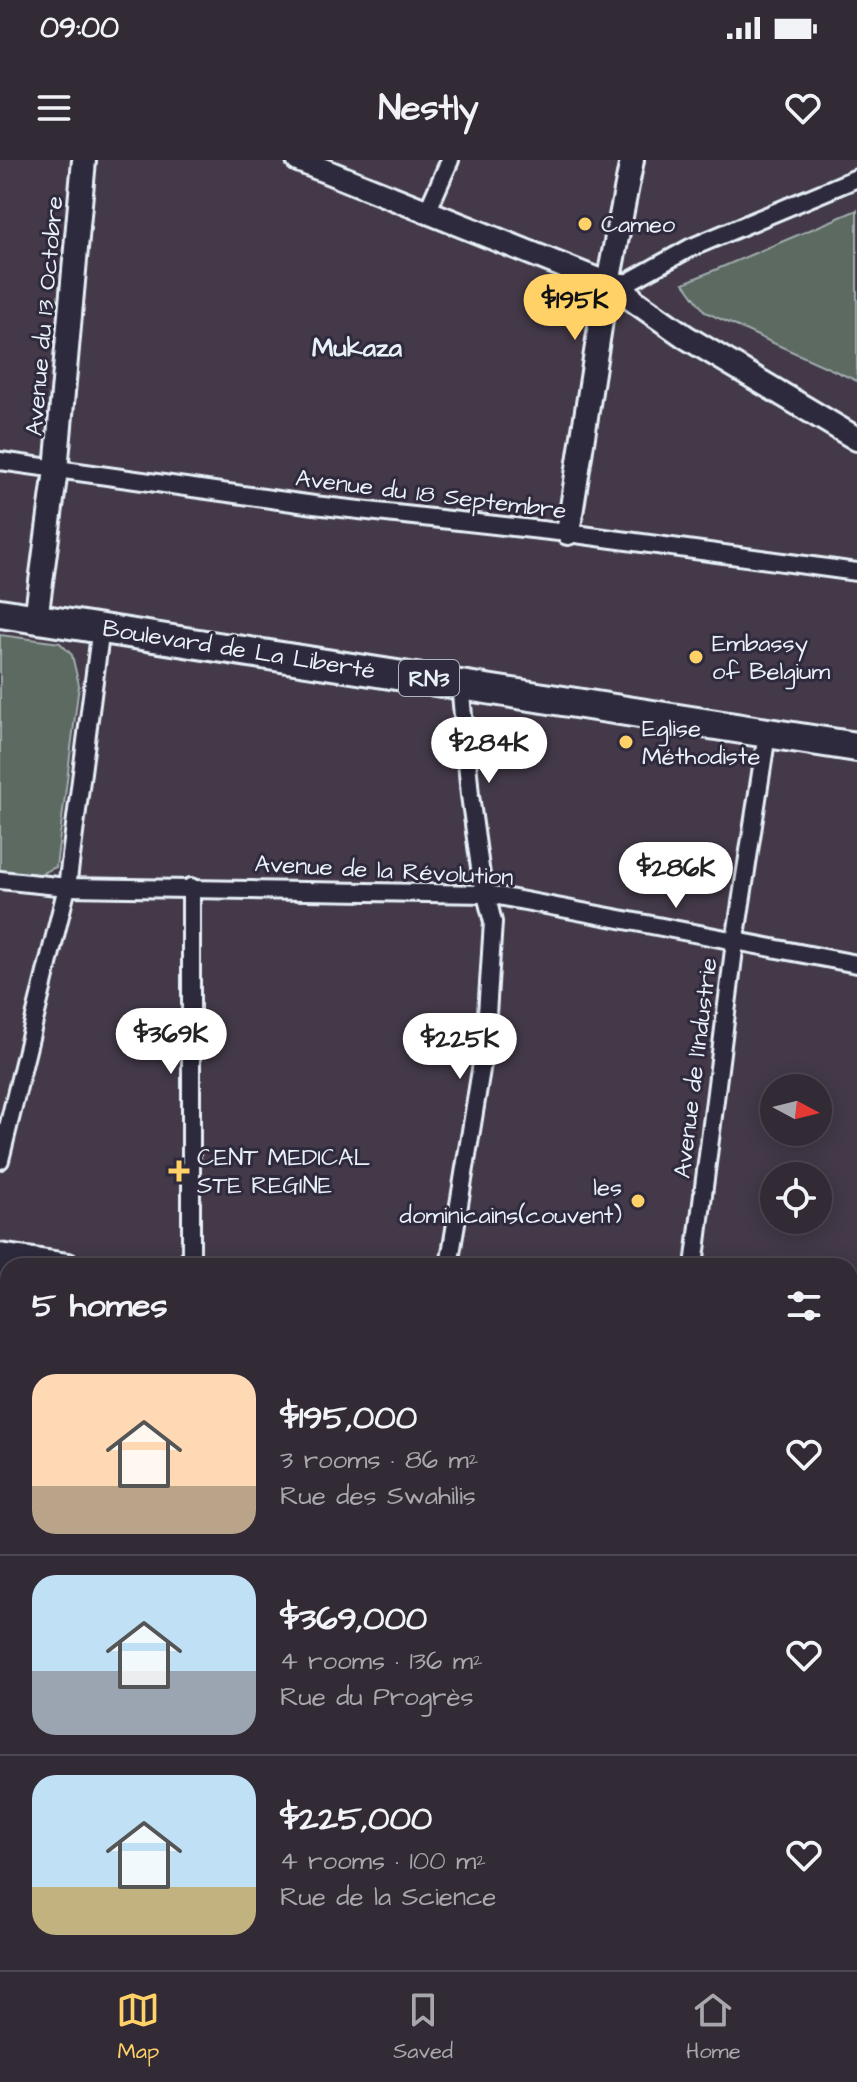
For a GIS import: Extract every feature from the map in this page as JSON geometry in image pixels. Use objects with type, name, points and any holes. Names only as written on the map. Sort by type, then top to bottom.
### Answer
[{"type":"highway","name":"Boulevard de La Liberté","points":[[0,613],[460,682],[857,747]]},
{"type":"street","name":"Avenue du 13 Octobre","points":[[36,619],[56,470],[84,160]]},
{"type":"street","points":[[298,160],[616,285],[686,337],[857,439]]},
{"type":"street","points":[[427,212],[450,160]]},
{"type":"street","points":[[568,533],[616,285],[632,160]]},
{"type":"street","points":[[616,285],[690,248],[857,178]]},
{"type":"street","name":"Avenue du 18 Septembre","points":[[0,461],[314,505],[568,533],[857,572]]},
{"type":"street","points":[[0,1160],[67,887],[101,627]]},
{"type":"street","points":[[450,1258],[485,1045],[493,922],[481,875],[470,795],[460,682]]},
{"type":"street","name":"Avenue de l'Industrie","points":[[695,1258],[735,942],[767,734]]},
{"type":"street","name":"Avenue de la Révolution","points":[[0,880],[67,887],[488,894],[857,964]]},
{"type":"street","points":[[191,887],[191,1258]]},
{"type":"green space","points":[[857,210],[857,381],[705,312],[684,283]]},
{"type":"green space","points":[[0,635],[60,643],[72,655],[79,685],[56,867],[31,878],[0,874]]},
{"type":"place","name":"Cameo","points":[[585,224]]},
{"type":"place","name":"Embassy of Belgium","points":[[696,657]]},
{"type":"place","name":"Eglise Méthodiste","points":[[626,742]]},
{"type":"place","name":"CENT MEDICAL STE REGINE","points":[[179,1171]]},
{"type":"place","name":"les dominicains(couvent)","points":[[638,1201]]},
{"type":"district","name":"Mukaza","points":[[357,347]]}]
